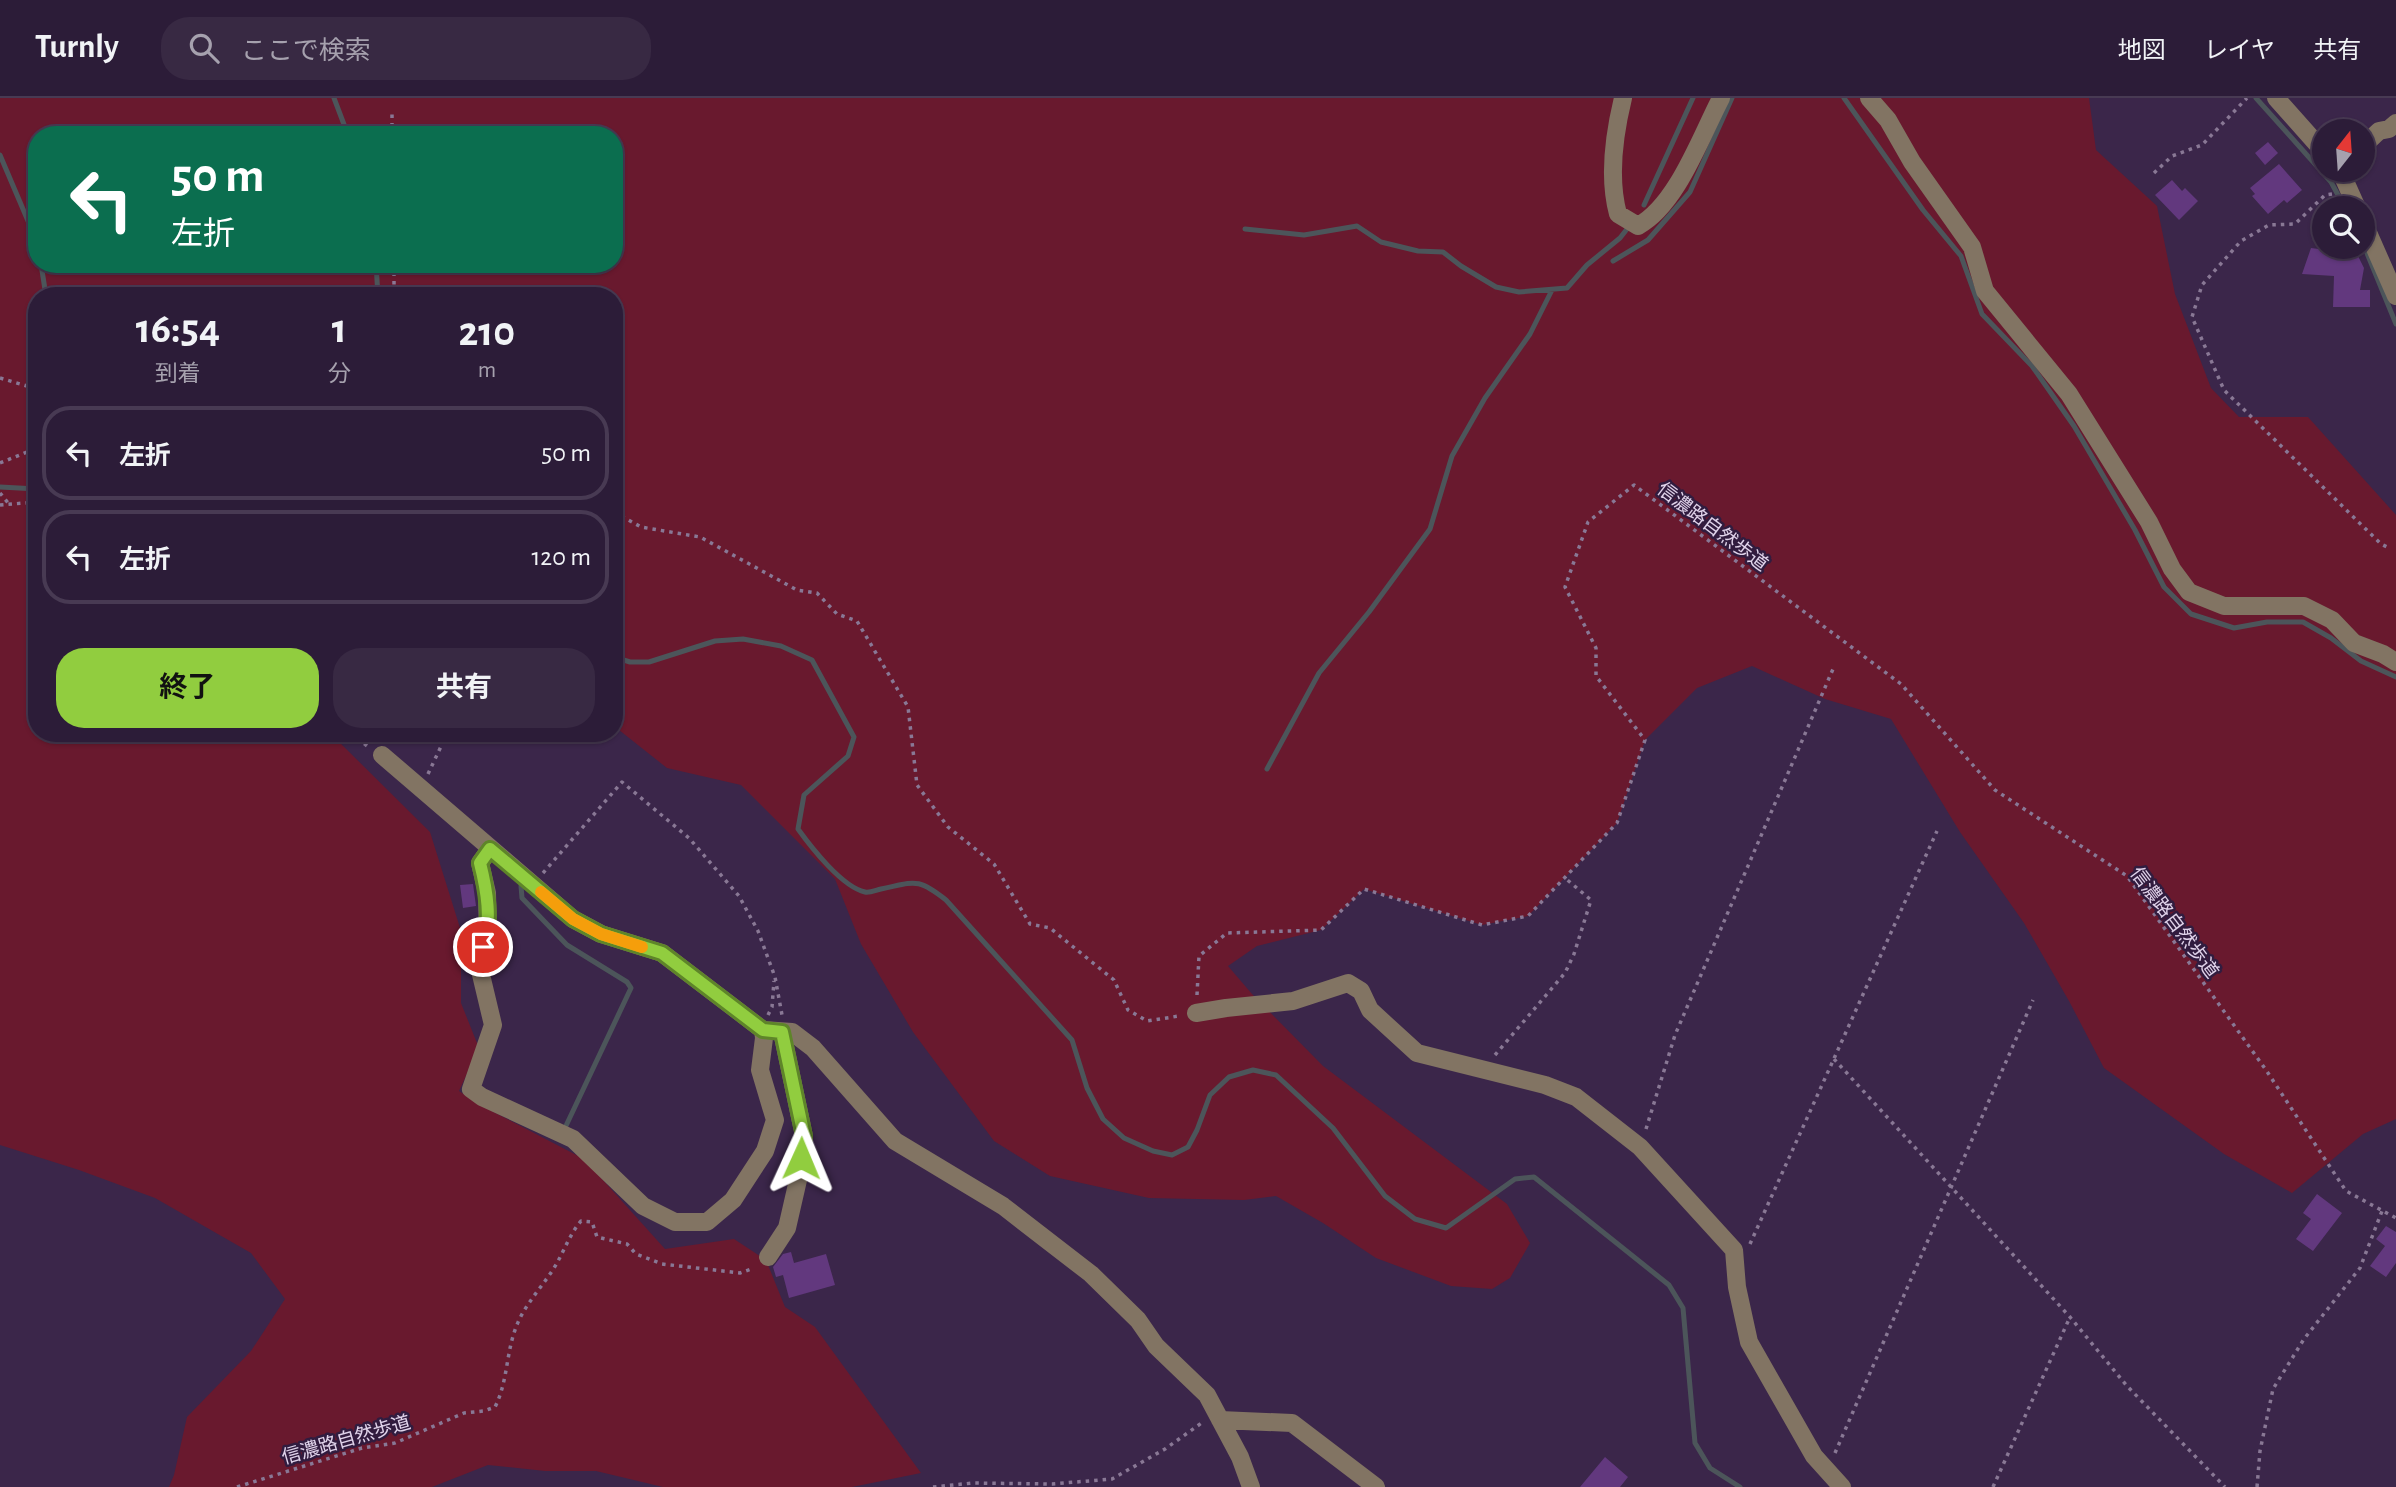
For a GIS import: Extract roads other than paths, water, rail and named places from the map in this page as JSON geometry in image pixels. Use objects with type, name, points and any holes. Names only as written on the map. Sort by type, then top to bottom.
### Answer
[{"type":"street","points":[[1623,98],[1615,131],[1614,199],[1618,214],[1638,226],[1651,219],[1685,172],[1721,98]]},
{"type":"street","points":[[1869,98],[1888,120],[1912,162],[1972,247],[1985,291],[2068,394],[2149,522],[2172,569],[2189,592],[2224,607],[2304,606],[2332,620],[2354,643],[2396,662]]},
{"type":"street","points":[[2276,98],[2312,138]]},
{"type":"street","points":[[2375,135],[2389,129],[2396,122]]},
{"type":"street","points":[[2375,248],[2396,296]]},
{"type":"street","points":[[382,755],[573,919],[601,934],[662,953],[763,1030],[787,1032],[813,1048],[895,1141],[1003,1206],[1091,1274],[1138,1320],[1157,1346],[1207,1395],[1240,1457],[1251,1487]]},
{"type":"street","points":[[490,849],[480,863],[487,892],[488,933],[478,962],[493,1025],[471,1089],[482,1097],[573,1139],[643,1206],[675,1222],[706,1222],[733,1200],[765,1151],[775,1120],[760,1070],[763,1030]]},
{"type":"street","points":[[1196,1013],[1293,1001],[1348,983],[1361,992],[1370,1010],[1417,1053],[1545,1085],[1576,1097],[1640,1147],[1734,1250],[1737,1287],[1749,1342],[1814,1456],[1842,1487]]},
{"type":"street","points":[[768,1256],[787,1228],[798,1181],[804,1136],[787,1032]]},
{"type":"street","points":[[1218,1416],[1292,1423],[1376,1487]]},
{"type":"waterway","points":[[334,98],[345,126]]},
{"type":"waterway","points":[[1644,205],[1693,98]]},
{"type":"waterway","points":[[1613,261],[1648,240],[1690,192],[1732,98]]},
{"type":"waterway","points":[[1844,98],[1923,210],[1961,256],[1982,314],[2032,366],[2074,426],[2135,530],[2164,587],[2191,614],[2234,628],[2267,622],[2303,622],[2331,638],[2361,661],[2396,677]]},
{"type":"waterway","points":[[2256,98],[2331,182],[2339,196]]},
{"type":"waterway","points":[[0,155],[28,221]]},
{"type":"waterway","points":[[1245,229],[1304,235],[1357,226],[1381,242],[1418,251],[1443,252],[1496,287],[1519,292],[1567,288],[1587,265],[1627,229]]},
{"type":"waterway","points":[[2369,259],[2396,324]]},
{"type":"waterway","points":[[42,273],[45,287]]},
{"type":"waterway","points":[[377,273],[377,287]]},
{"type":"waterway","points":[[1267,769],[1319,673],[1369,612],[1430,529],[1452,456],[1485,398],[1530,334],[1552,290]]},
{"type":"waterway","points":[[0,487],[28,489]]},
{"type":"waterway","points":[[623,660],[649,662],[715,641],[743,639],[781,646],[812,660],[854,737],[848,756],[804,795],[798,829],[837,875],[856,889],[869,892],[915,883],[946,900],[1072,1040],[1087,1088],[1103,1119],[1124,1138],[1153,1151],[1172,1155],[1188,1147],[1210,1095],[1229,1077],[1253,1070],[1276,1075],[1333,1128],[1385,1196],[1415,1219],[1446,1228],[1515,1179],[1534,1177],[1669,1285],[1683,1308],[1695,1443],[1710,1468],[1740,1487]]},
{"type":"waterway","points":[[521,886],[522,898],[567,945],[627,982],[631,988],[564,1130]]}]
